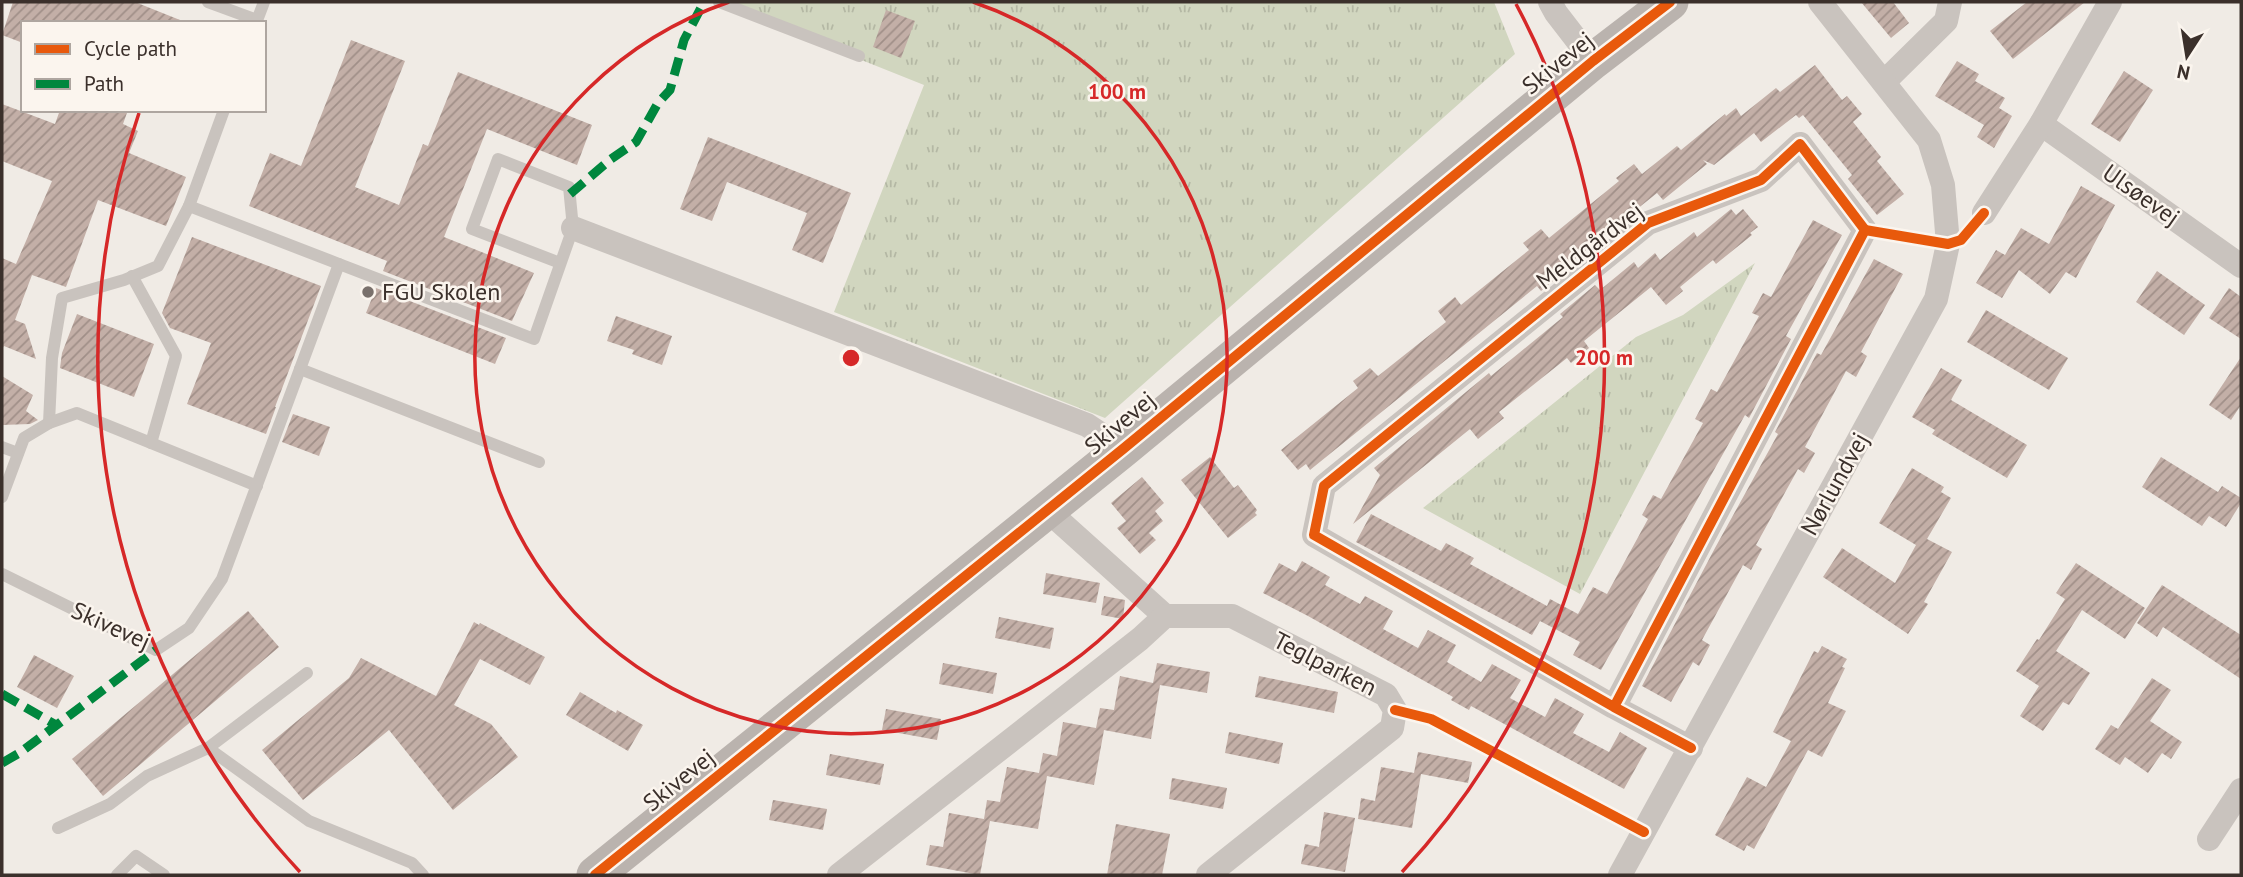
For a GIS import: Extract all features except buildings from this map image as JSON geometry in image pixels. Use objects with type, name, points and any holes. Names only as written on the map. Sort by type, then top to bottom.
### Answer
[{"type":"street","points":[[1550,2],[1594,61]]},
{"type":"street","name":"Skivevej","points":[[595,875],[1123,449],[1594,61],[1670,2]]},
{"type":"street","name":"Nørlundvej","points":[[1620,875],[1936,299],[1948,244],[1943,185],[1929,140],[1820,2]]},
{"type":"street","points":[[1884,82],[1946,21],[1950,2]]},
{"type":"street","points":[[1984,213],[2041,124],[2110,2]]},
{"type":"street","name":"Ulsøevej","points":[[2041,124],[2241,266]]},
{"type":"street","name":"Meldgårdvej","points":[[1614,707],[1865,230],[1800,144],[1761,180],[1648,223],[1324,486],[1314,535],[1614,707],[1691,748]]},
{"type":"street","name":"Skivevej","points":[[573,228],[1087,425],[1123,449]]},
{"type":"street","points":[[839,875],[1140,639],[1165,616],[1047,510]]},
{"type":"street","name":"Teglparken","points":[[1165,616],[1232,616],[1386,695],[1395,710],[1392,728],[1208,875]]},
{"type":"street","points":[[2209,838],[2241,790]]},
{"type":"lane","points":[[208,2],[257,21],[264,2]]},
{"type":"lane","points":[[719,2],[859,56]]},
{"type":"lane","points":[[49,423],[52,358],[62,298],[159,265],[189,206],[223,112]]},
{"type":"lane","points":[[189,206],[534,339],[573,228],[569,187],[498,159],[472,229],[560,263]]},
{"type":"lane","name":"Skivevej","points":[[2,573],[156,650],[189,628],[222,579],[339,264]]},
{"type":"lane","points":[[132,276],[176,356],[151,443]]},
{"type":"lane","points":[[300,369],[539,462]]},
{"type":"lane","points":[[2,497],[24,438],[49,423],[77,413],[257,486]]},
{"type":"lane","points":[[2,447],[18,453]]},
{"type":"lane","points":[[58,828],[110,804],[147,776],[208,748],[307,673]]},
{"type":"lane","points":[[208,748],[309,821],[412,863],[423,875]]},
{"type":"lane","points":[[117,875],[136,856],[164,875]]},
{"type":"green space","points":[[716,2],[1494,2],[1515,54],[1105,418],[834,312],[924,85]]},
{"type":"green space","points":[[1755,263],[1580,594],[1423,508],[1636,337],[1683,315]]},
{"type":"marked path","points":[[570,194],[611,159],[636,142],[658,103],[670,90],[684,40],[704,2]]},
{"type":"marked path","points":[[2,763],[21,752],[156,650]]},
{"type":"marked path","points":[[2,694],[56,725]]},
{"type":"cycle path","points":[[595,875],[1123,449],[1593,61],[1670,2]]},
{"type":"cycle path","points":[[1614,707],[1865,230],[1800,144],[1761,180],[1648,223],[1324,486],[1314,535],[1614,707],[1691,748]]},
{"type":"cycle path","points":[[1865,230],[1948,244],[1961,240],[1984,213]]},
{"type":"cycle path","points":[[1395,710],[1431,719],[1644,832]]},
{"type":"place","name":"FGU Skolen","points":[[368,292]]}]
